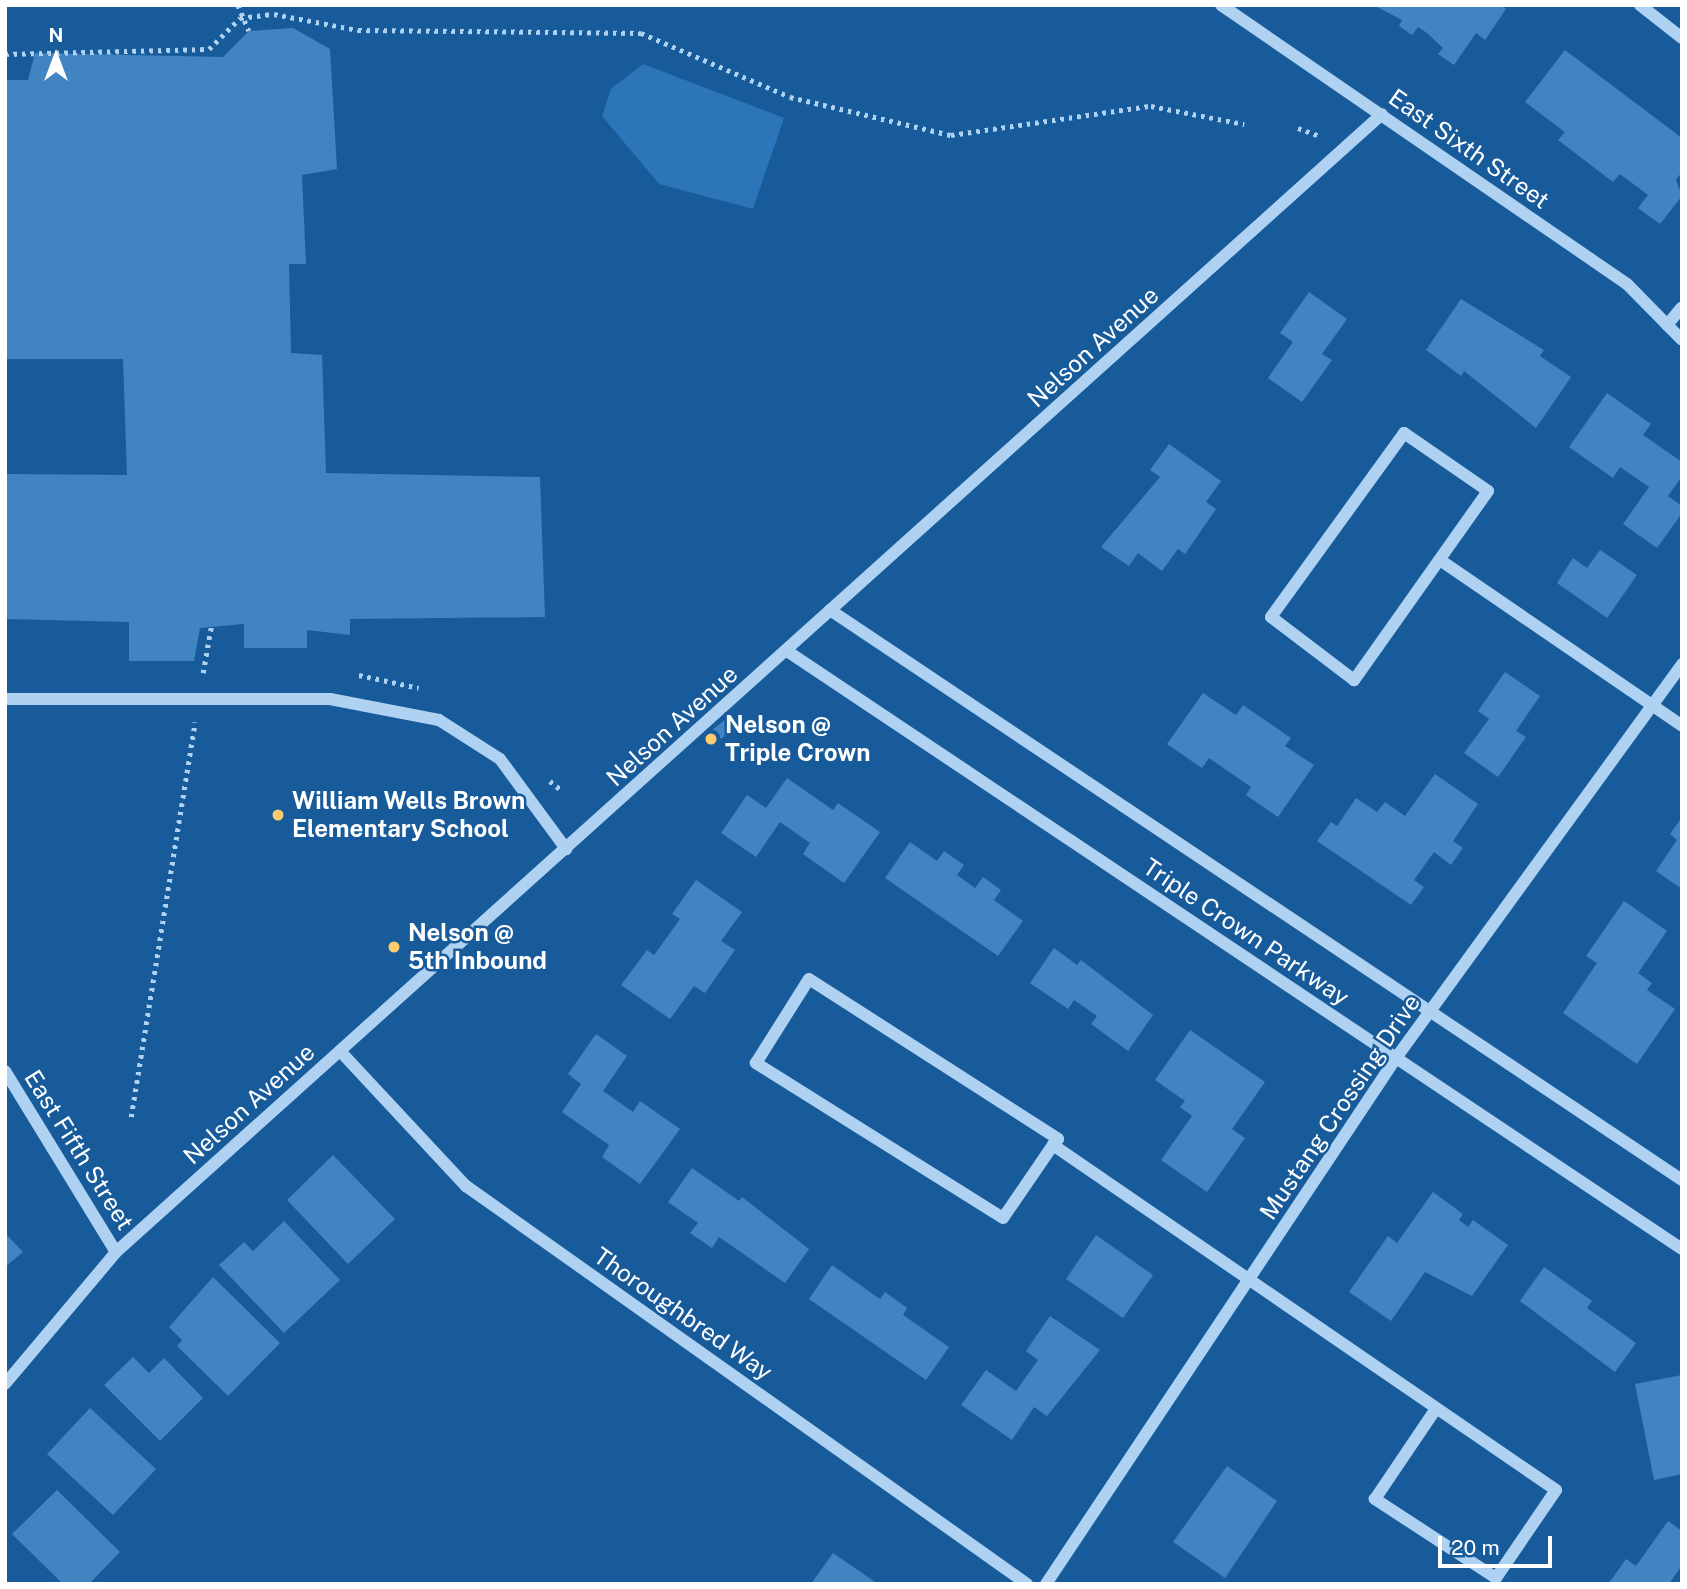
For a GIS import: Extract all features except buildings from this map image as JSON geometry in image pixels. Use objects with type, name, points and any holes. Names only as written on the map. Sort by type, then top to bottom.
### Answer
[{"type":"street","name":"East Sixth Street","points":[[1221,5],[1627,284],[1682,340]]},
{"type":"street","points":[[1640,5],[1682,38]]},
{"type":"street","name":"Nelson Avenue","points":[[5,1384],[116,1252],[1382,114]]},
{"type":"street","points":[[1667,325],[1682,307]]},
{"type":"street","points":[[1404,433],[1488,491],[1440,560],[1354,680],[1271,617],[1404,433]]},
{"type":"street","points":[[1440,560],[1682,726]]},
{"type":"street","name":"Triple Crown Parkway","points":[[830,610],[1429,1014],[1682,1180]]},
{"type":"street","name":"Triple Crown Parkway","points":[[787,651],[1682,1249]]},
{"type":"street","name":"Mustang Crossing Drive","points":[[1046,1584],[1396,1058],[1649,704],[1682,664]]},
{"type":"street","points":[[5,699],[330,699],[439,720],[500,760],[566,849]]},
{"type":"street","points":[[808,979],[1058,1139],[1053,1145],[1003,1218],[756,1063],[808,979]]},
{"type":"street","name":"Thoroughbred Way","points":[[340,1051],[466,1185],[1027,1584]]},
{"type":"street","name":"East Fifth Street","points":[[5,1071],[116,1252]]},
{"type":"street","points":[[1053,1145],[1435,1410],[1556,1490],[1496,1578],[1375,1499],[1435,1410]]},
{"type":"path","points":[[238,5],[240,18],[249,31]]},
{"type":"path","points":[[5,54],[209,49],[240,18],[274,14],[358,30],[641,33],[790,97],[951,135],[1151,106],[1244,124]]},
{"type":"path","points":[[203,673],[211,627]]},
{"type":"path","points":[[131,1117],[195,721]]},
{"type":"shaded area","points":[[643,64],[784,118],[753,209],[659,184],[602,116],[611,89]]},
{"type":"place","name":"Nelson @ Triple Crown","points":[[711,739]]},
{"type":"place","name":"William Wells Brown Elementary School","points":[[278,815]]},
{"type":"place","name":"Nelson @ 5th Inbound","points":[[394,947]]}]
